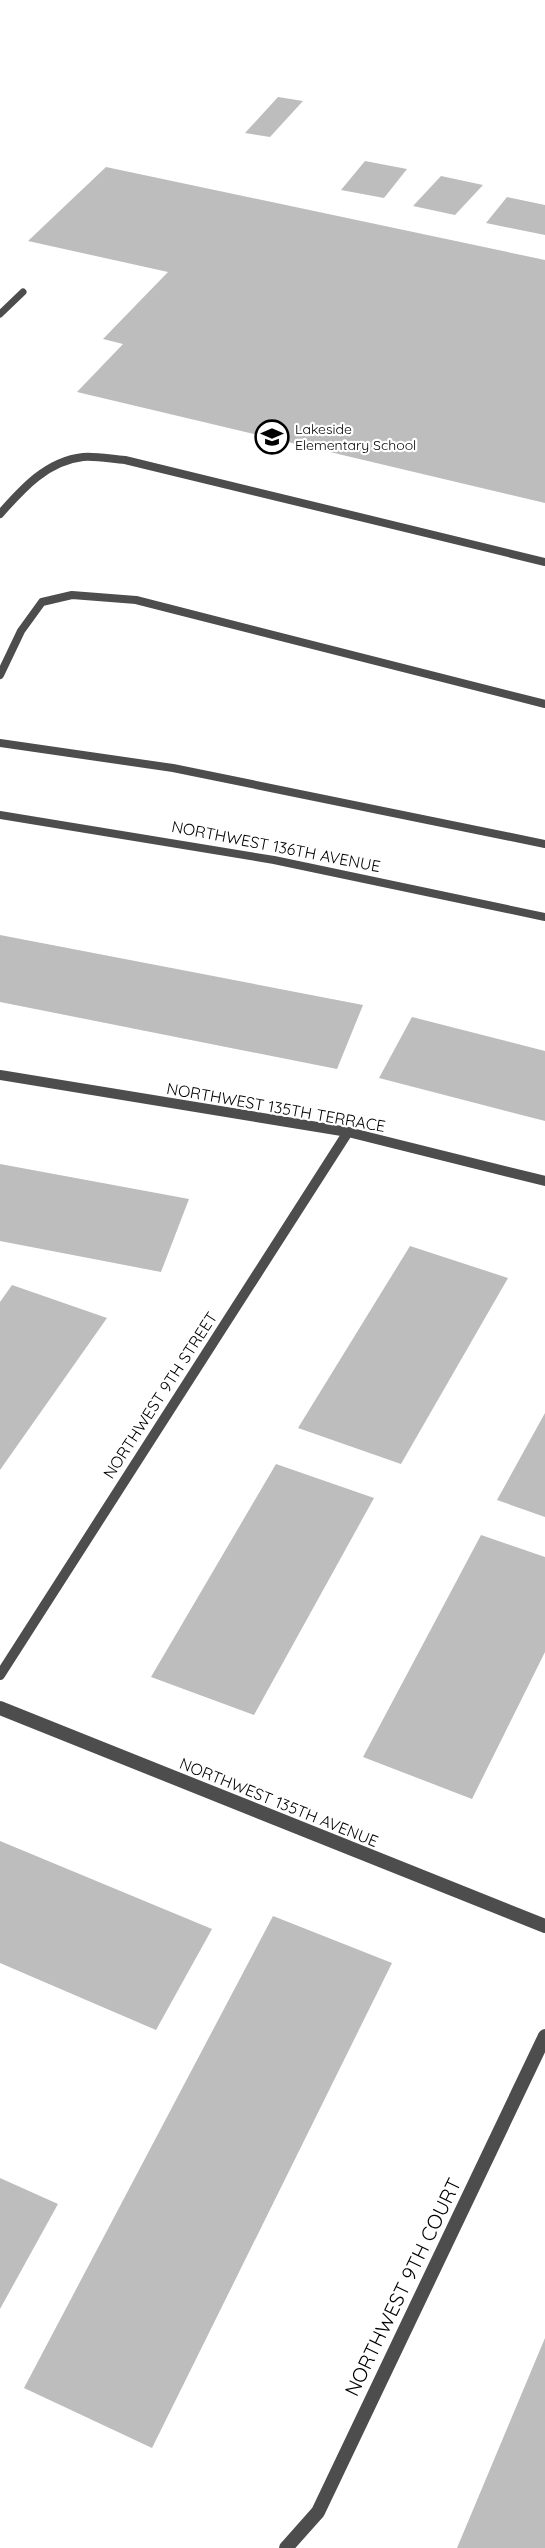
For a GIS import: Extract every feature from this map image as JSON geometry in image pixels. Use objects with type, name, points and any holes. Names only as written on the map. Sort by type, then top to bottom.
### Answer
[{"type":"street","points":[[0,314],[23,292]]},
{"type":"street","points":[[0,514],[31,480],[61,461],[84,457],[115,460],[545,562]]},
{"type":"street","points":[[0,675],[21,631],[42,602],[72,595],[136,600],[545,705]]},
{"type":"street","points":[[0,743],[173,768],[545,844]]},
{"type":"street","name":"NORTHWEST 136TH AVENUE","points":[[0,815],[142,836],[313,867],[545,917]]},
{"type":"street","name":"NORTHWEST 135TH TERRACE","points":[[0,1075],[348,1132],[545,1181]]},
{"type":"street","name":"NORTHWEST 9TH STREET","points":[[0,1675],[348,1132]]},
{"type":"street","name":"NORTHWEST 135TH AVENUE","points":[[0,1708],[545,1926]]},
{"type":"street","name":"NORTHWEST 9TH COURT","points":[[286,2548],[318,2512],[545,2036]]},
{"type":"building","points":[[278,97],[303,101],[270,137],[245,133]]},
{"type":"building","points":[[365,161],[407,169],[384,198],[341,190]]},
{"type":"building","points":[[106,167],[545,260],[545,503],[77,392],[123,344],[103,339],[168,272],[28,241]]},
{"type":"building","points":[[441,176],[483,185],[455,215],[413,206]]},
{"type":"building","points":[[507,197],[545,205],[545,235],[486,223]]},
{"type":"building","points":[[0,935],[363,1005],[337,1069],[0,1002]]},
{"type":"building","points":[[412,1017],[545,1051],[545,1121],[379,1078]]},
{"type":"building","points":[[0,1164],[189,1199],[161,1272],[0,1241]]},
{"type":"building","points":[[410,1246],[508,1278],[401,1464],[298,1428]]},
{"type":"building","points":[[12,1285],[107,1318],[0,1470],[0,1302]]},
{"type":"building","points":[[545,1413],[545,1517],[497,1500]]},
{"type":"building","points":[[276,1464],[374,1498],[254,1715],[151,1677]]},
{"type":"building","points":[[481,1535],[545,1557],[545,1652],[472,1799],[363,1757]]},
{"type":"building","points":[[0,1841],[212,1929],[156,2030],[0,1963]]},
{"type":"building","points":[[273,1916],[392,1963],[152,2448],[24,2388]]},
{"type":"building","points":[[0,2178],[58,2204],[0,2309]]},
{"type":"building","points":[[545,2338],[545,2548],[457,2548]]},
{"type":"place","name":"Lakeside Elementary School","points":[[272,437]]}]
